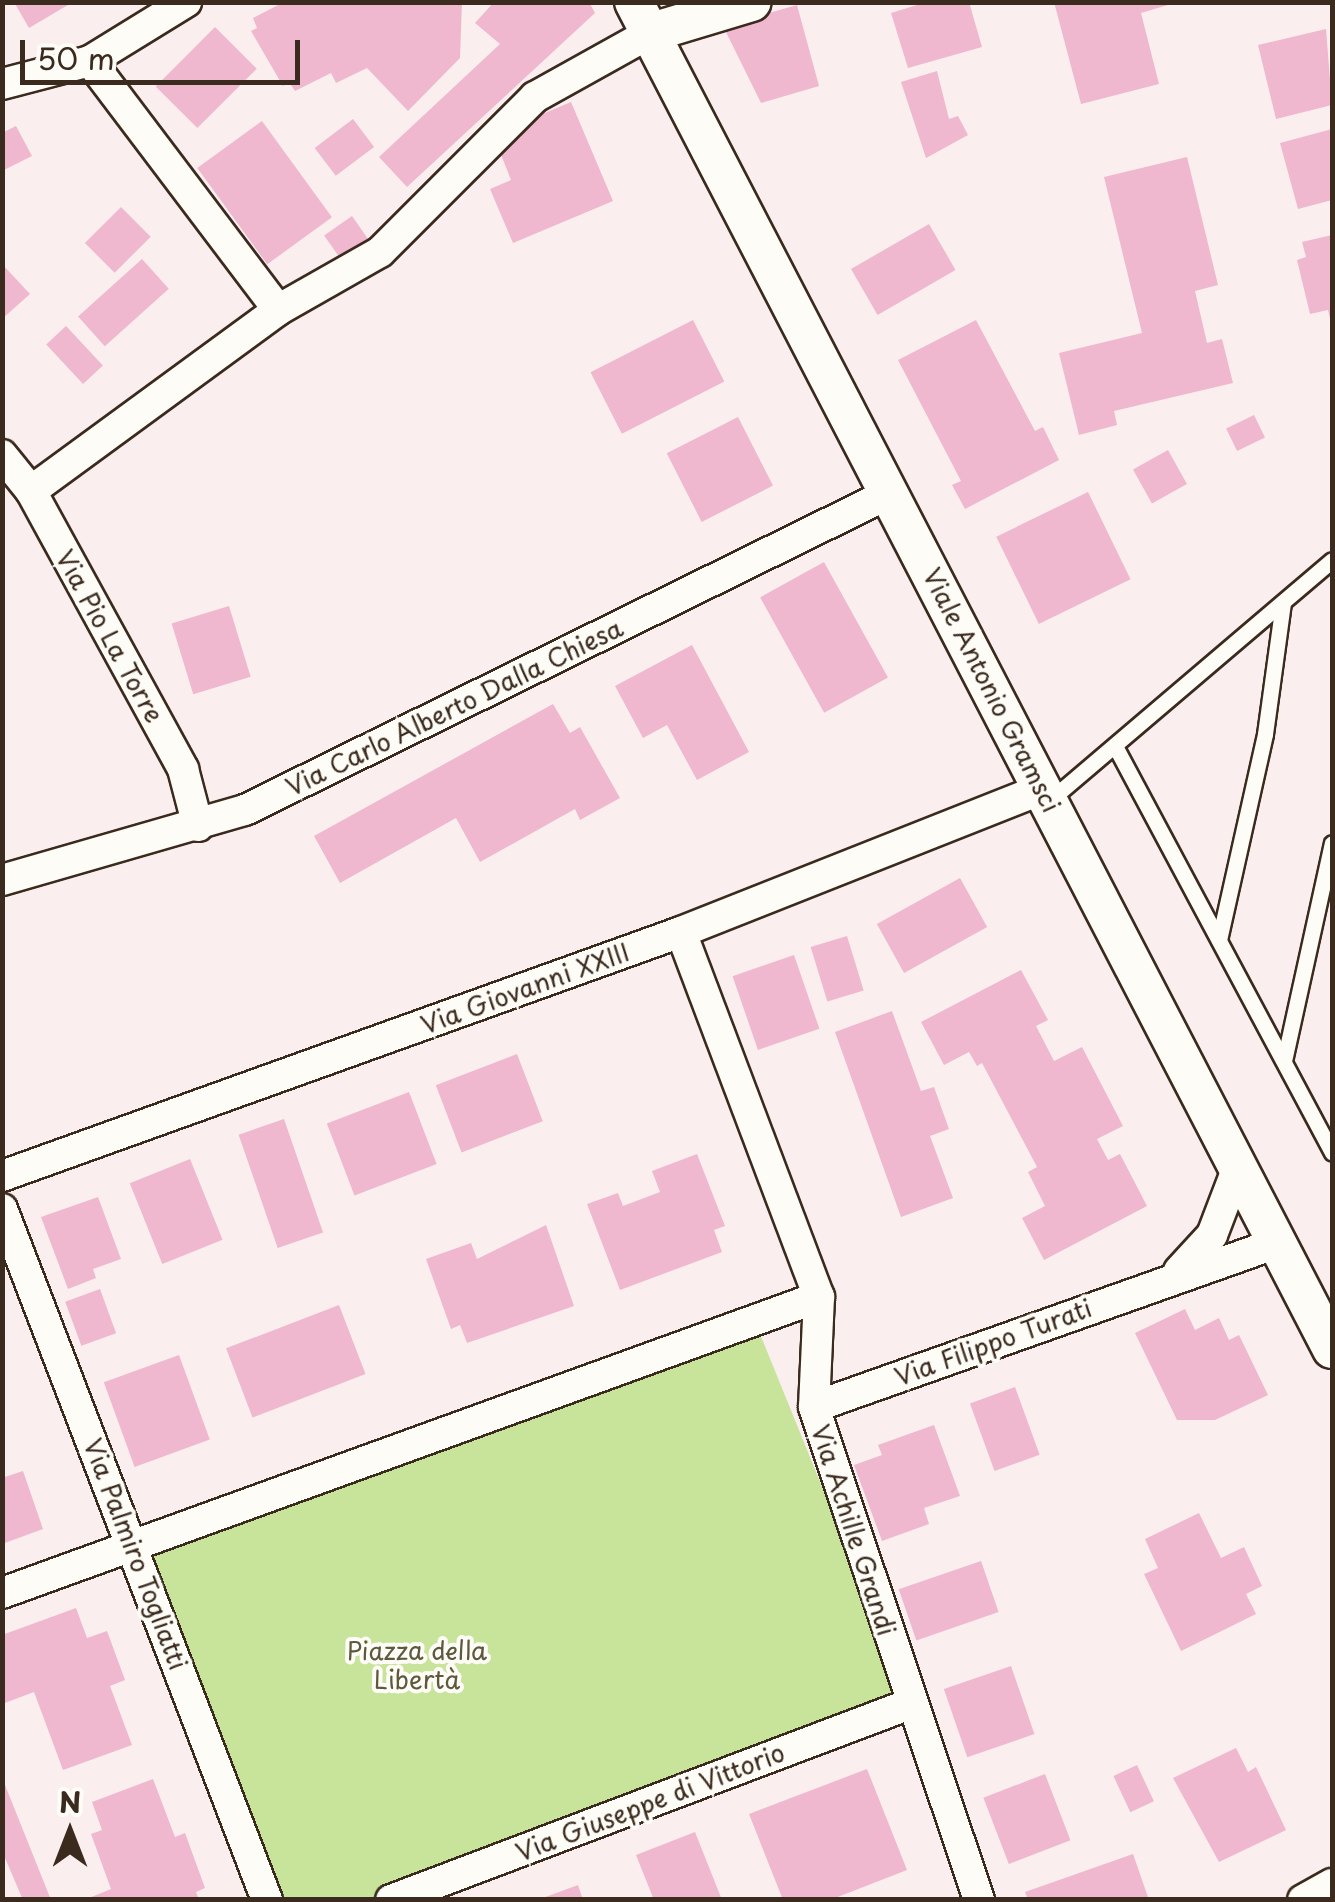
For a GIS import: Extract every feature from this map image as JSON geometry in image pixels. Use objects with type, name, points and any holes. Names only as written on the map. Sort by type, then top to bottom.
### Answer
[{"type":"street","points":[[2,84],[90,61],[186,2]]},
{"type":"street","points":[[31,492],[278,310],[380,252],[535,97],[642,17],[752,2]]},
{"type":"street","name":"Viale Antonio Gramsci","points":[[642,17],[1332,1349]]},
{"type":"street","points":[[90,61],[278,310]]},
{"type":"street","name":"Via Pio La Torre","points":[[2,456],[31,492],[182,768],[198,826]]},
{"type":"street","name":"Via Carlo Alberto Dalla Chiesa","points":[[2,880],[244,810],[890,493]]},
{"type":"street","name":"Via Giovanni XXIII","points":[[2,1176],[680,932],[1046,795]]},
{"type":"street","name":"Via Achille Grandi","points":[[680,932],[819,1297],[814,1407],[910,1704],[980,1900]]},
{"type":"street","name":"Via Filippo Turati","points":[[1172,1276],[1212,1236],[1238,1168]]},
{"type":"street","name":"Via Palmiro Togliatti","points":[[2,1209],[134,1545],[266,1900]]},
{"type":"street","name":"Via Filippo Turati","points":[[814,1407],[1172,1276],[1277,1243]]},
{"type":"street","points":[[2,1593],[819,1297]]},
{"type":"street","name":"Via Giuseppe di Vittorio","points":[[391,1900],[910,1704]]},
{"type":"street","points":[[1303,1900],[1332,1884]]},
{"type":"lane","points":[[1046,795],[1115,746],[1332,560]]},
{"type":"lane","points":[[1219,940],[1265,734],[1283,602]]},
{"type":"lane","points":[[1115,746],[1331,1145]]},
{"type":"lane","points":[[1284,1061],[1332,843]]},
{"type":"green space","name":"Piazza della Libertà","points":[[754,1319],[910,1704],[392,1899],[267,1899],[134,1545]]},
{"type":"building","points":[[14,2],[73,2],[29,28]]},
{"type":"building","points":[[284,2],[462,2],[460,58],[408,111],[367,68],[336,83],[331,73],[295,91],[289,82],[283,86],[251,31],[257,28],[253,18]]},
{"type":"building","points":[[494,2],[589,2],[595,13],[407,187],[379,157],[500,44],[475,23]]},
{"type":"building","points":[[927,2],[969,2],[982,47],[908,68],[891,13]]},
{"type":"building","points":[[1054,2],[1178,2],[1141,13],[1159,84],[1081,104]]},
{"type":"building","points":[[797,5],[819,86],[761,103],[723,26]]},
{"type":"building","points":[[215,27],[257,69],[197,128],[156,86]]},
{"type":"building","points":[[1326,29],[1332,105],[1276,119],[1258,45]]},
{"type":"building","points":[[937,71],[949,119],[958,116],[968,135],[926,158],[901,82]]},
{"type":"building","points":[[571,102],[613,201],[513,243],[490,189],[511,180],[498,147],[521,137],[516,125]]},
{"type":"building","points":[[353,119],[374,147],[336,176],[315,148]]},
{"type":"building","points":[[262,121],[332,217],[267,264],[197,168]]},
{"type":"building","points":[[16,126],[32,156],[2,171],[2,133]]},
{"type":"building","points":[[1332,129],[1332,200],[1298,209],[1280,143]]},
{"type":"building","points":[[1187,157],[1218,285],[1195,291],[1207,343],[1222,339],[1233,383],[1114,411],[1117,425],[1079,435],[1059,353],[1142,333],[1104,177]]},
{"type":"building","points":[[121,207],[151,237],[115,273],[85,243]]},
{"type":"building","points":[[352,216],[368,239],[340,258],[324,236]]},
{"type":"building","points":[[929,224],[956,270],[878,315],[851,269]]},
{"type":"building","points":[[1332,235],[1331,323],[1328,310],[1310,314],[1297,260],[1306,257],[1302,242]]},
{"type":"building","points":[[142,259],[169,289],[105,346],[78,317]]},
{"type":"building","points":[[2,264],[30,294],[2,319]]},
{"type":"building","points":[[693,320],[724,381],[622,434],[591,372]]},
{"type":"building","points":[[976,320],[1035,431],[1043,427],[1059,460],[965,509],[952,485],[961,481],[898,360]]},
{"type":"building","points":[[66,326],[103,365],[83,384],[46,344]]},
{"type":"building","points":[[1254,415],[1265,437],[1237,451],[1226,429]]},
{"type":"building","points":[[738,417],[773,486],[702,522],[667,453]]},
{"type":"building","points":[[1168,450],[1187,484],[1152,504],[1133,469]]},
{"type":"building","points":[[1088,492],[1131,579],[1039,624],[996,537]]},
{"type":"building","points":[[824,562],[888,677],[824,713],[760,597]]},
{"type":"building","points":[[229,606],[251,677],[193,694],[172,624]]},
{"type":"building","points":[[692,645],[749,752],[697,780],[667,725],[643,738],[615,686]]},
{"type":"building","points":[[553,704],[570,733],[580,727],[620,798],[580,820],[575,809],[480,862],[456,818],[340,883],[314,836]]},
{"type":"building","points":[[960,878],[987,927],[904,973],[877,924]]},
{"type":"building","points":[[847,936],[864,991],[827,1002],[811,947]]},
{"type":"building","points":[[794,955],[819,1029],[758,1050],[733,976]]},
{"type":"building","points":[[1021,970],[1048,1020],[1036,1026],[1054,1061],[1082,1047],[1123,1126],[1097,1139],[1108,1160],[1120,1154],[1147,1206],[1044,1260],[1022,1218],[1045,1206],[1028,1172],[1037,1167],[982,1063],[977,1066],[969,1052],[944,1065],[921,1022]]},
{"type":"building","points":[[892,1011],[921,1091],[934,1087],[949,1129],[930,1136],[953,1198],[901,1217],[835,1032]]},
{"type":"building","points":[[517,1054],[543,1121],[462,1152],[436,1085]]},
{"type":"building","points":[[409,1092],[437,1164],[354,1195],[327,1124]]},
{"type":"building","points":[[284,1119],[323,1232],[278,1248],[239,1135]]},
{"type":"building","points":[[697,1154],[725,1226],[714,1230],[722,1252],[620,1290],[587,1204],[618,1193],[623,1206],[660,1192],[652,1171]]},
{"type":"building","points":[[190,1159],[223,1240],[162,1264],[130,1183]]},
{"type":"building","points":[[98,1197],[121,1259],[93,1269],[96,1278],[68,1289],[41,1217]]},
{"type":"building","points":[[546,1225],[574,1306],[467,1343],[460,1325],[451,1329],[426,1259],[471,1243],[477,1259]]},
{"type":"building","points":[[100,1289],[116,1333],[81,1346],[65,1302]]},
{"type":"building","points":[[339,1305],[366,1374],[253,1417],[226,1348]]},
{"type":"building","points":[[1185,1309],[1195,1330],[1219,1318],[1229,1340],[1239,1335],[1268,1395],[1215,1420],[1177,1420],[1135,1333]]},
{"type":"building","points":[[179,1355],[210,1440],[135,1467],[104,1382]]},
{"type":"building","points":[[1015,1387],[1040,1455],[995,1471],[970,1403]]},
{"type":"building","points":[[934,1425],[960,1496],[924,1508],[929,1524],[882,1541],[854,1465],[882,1455],[878,1445]]},
{"type":"building","points":[[23,1471],[43,1529],[2,1544],[2,1478]]},
{"type":"building","points":[[1199,1513],[1221,1558],[1244,1547],[1262,1586],[1246,1594],[1256,1614],[1181,1651],[1144,1574],[1158,1568],[1145,1539]]},
{"type":"building","points":[[981,1561],[999,1612],[916,1640],[899,1589]]},
{"type":"building","points":[[76,1608],[87,1638],[107,1631],[125,1680],[110,1686],[132,1745],[63,1770],[34,1692],[2,1704],[2,1635]]},
{"type":"building","points":[[1011,1666],[1034,1734],[967,1757],[944,1689]]},
{"type":"building","points":[[1236,1748],[1248,1772],[1256,1767],[1286,1830],[1219,1862],[1173,1778]]},
{"type":"building","points":[[1137,1765],[1154,1801],[1130,1812],[1113,1776]]},
{"type":"building","points":[[867,1769],[907,1870],[830,1900],[783,1900],[749,1814]]},
{"type":"building","points":[[1045,1774],[1070,1840],[1009,1864],[983,1798]]},
{"type":"building","points":[[153,1779],[175,1837],[185,1833],[205,1888],[196,1892],[199,1900],[84,1900],[111,1889],[91,1834],[102,1830],[92,1802]]},
{"type":"building","points":[[3,1780],[51,1900],[23,1900],[2,1851]]},
{"type":"building","points":[[695,1832],[722,1900],[654,1900],[636,1855]]},
{"type":"building","points":[[1133,1854],[1149,1900],[1028,1900],[1025,1892]]},
{"type":"building","points":[[578,1885],[583,1900],[540,1900],[540,1899]]}]
